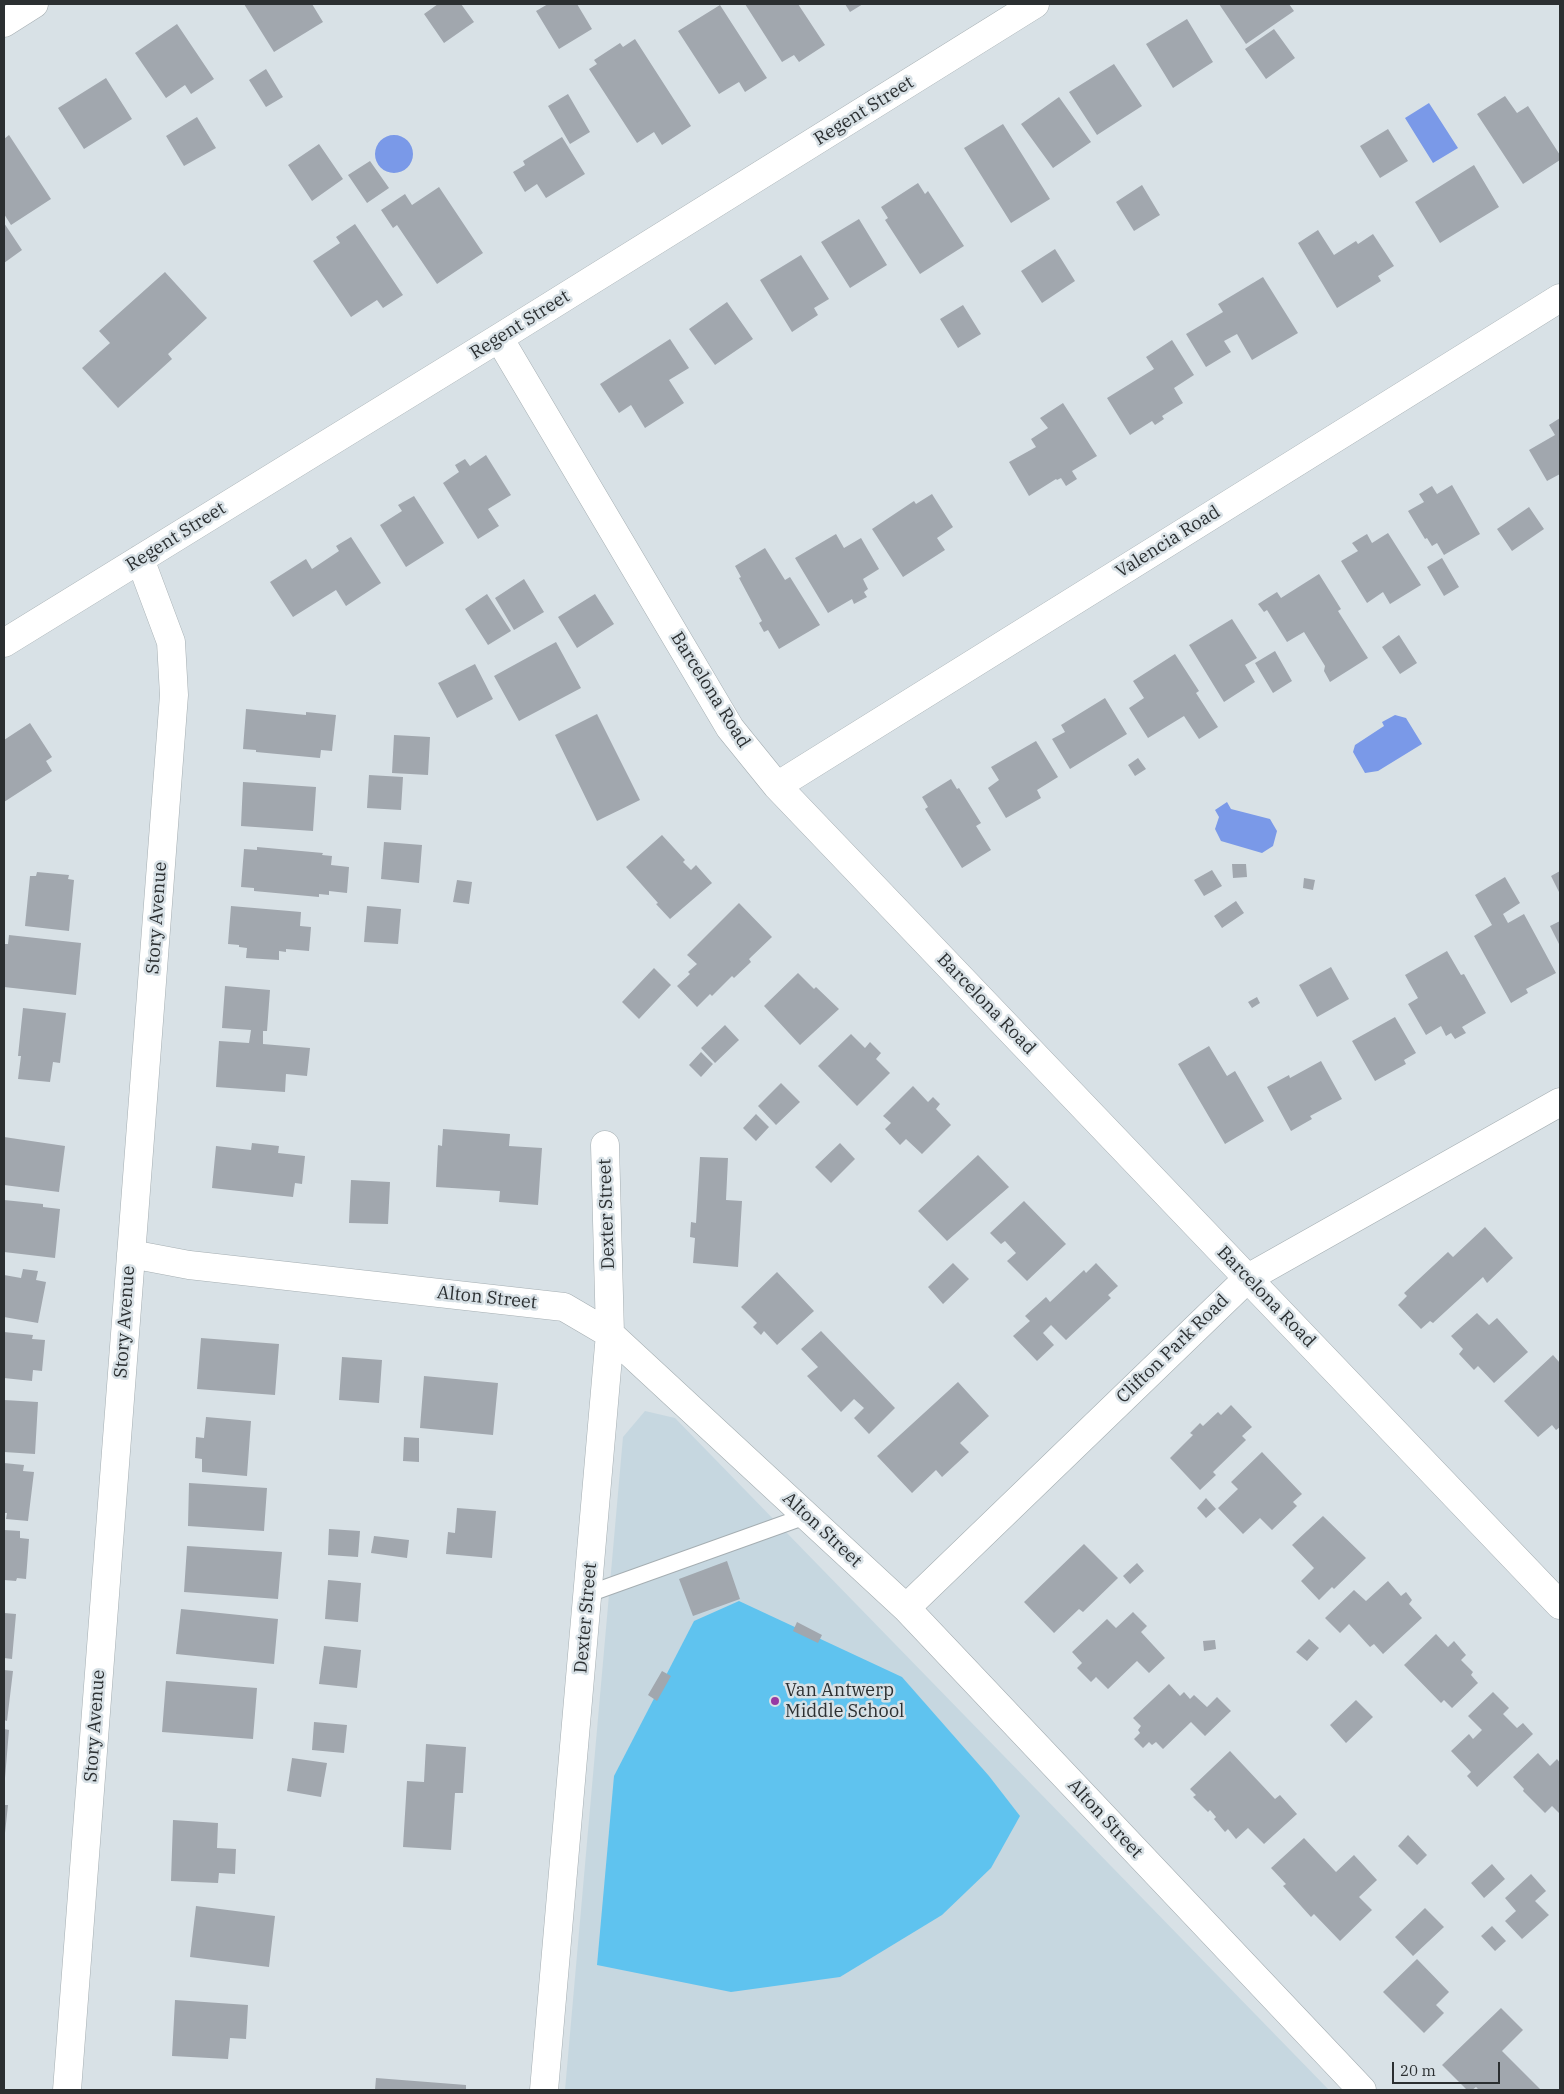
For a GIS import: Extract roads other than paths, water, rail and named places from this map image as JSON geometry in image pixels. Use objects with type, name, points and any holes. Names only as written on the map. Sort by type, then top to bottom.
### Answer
[{"type":"street","points":[[4,23],[34,4]]},
{"type":"street","name":"Regent Street","points":[[4,643],[1036,4]]},
{"type":"street","name":"Valencia Road","points":[[777,786],[1560,298]]},
{"type":"street","name":"Barcelona Road","points":[[499,338],[730,728],[777,786],[1560,1605]]},
{"type":"street","name":"Story Avenue","points":[[67,2090],[174,695],[171,642],[140,559]]},
{"type":"street","name":"Clifton Park Road","points":[[906,1608],[1248,1278],[1560,1102]]},
{"type":"street","name":"Dexter Street","points":[[544,2090],[610,1334],[605,1145]]},
{"type":"street","name":"Alton Street","points":[[131,1254],[188,1265],[564,1307],[610,1334],[906,1608],[1362,2090]]},
{"type":"lane","points":[[588,1594],[806,1516]]},
{"type":"place","name":"Van Antwerp Middle School","points":[[775,1701]]}]
